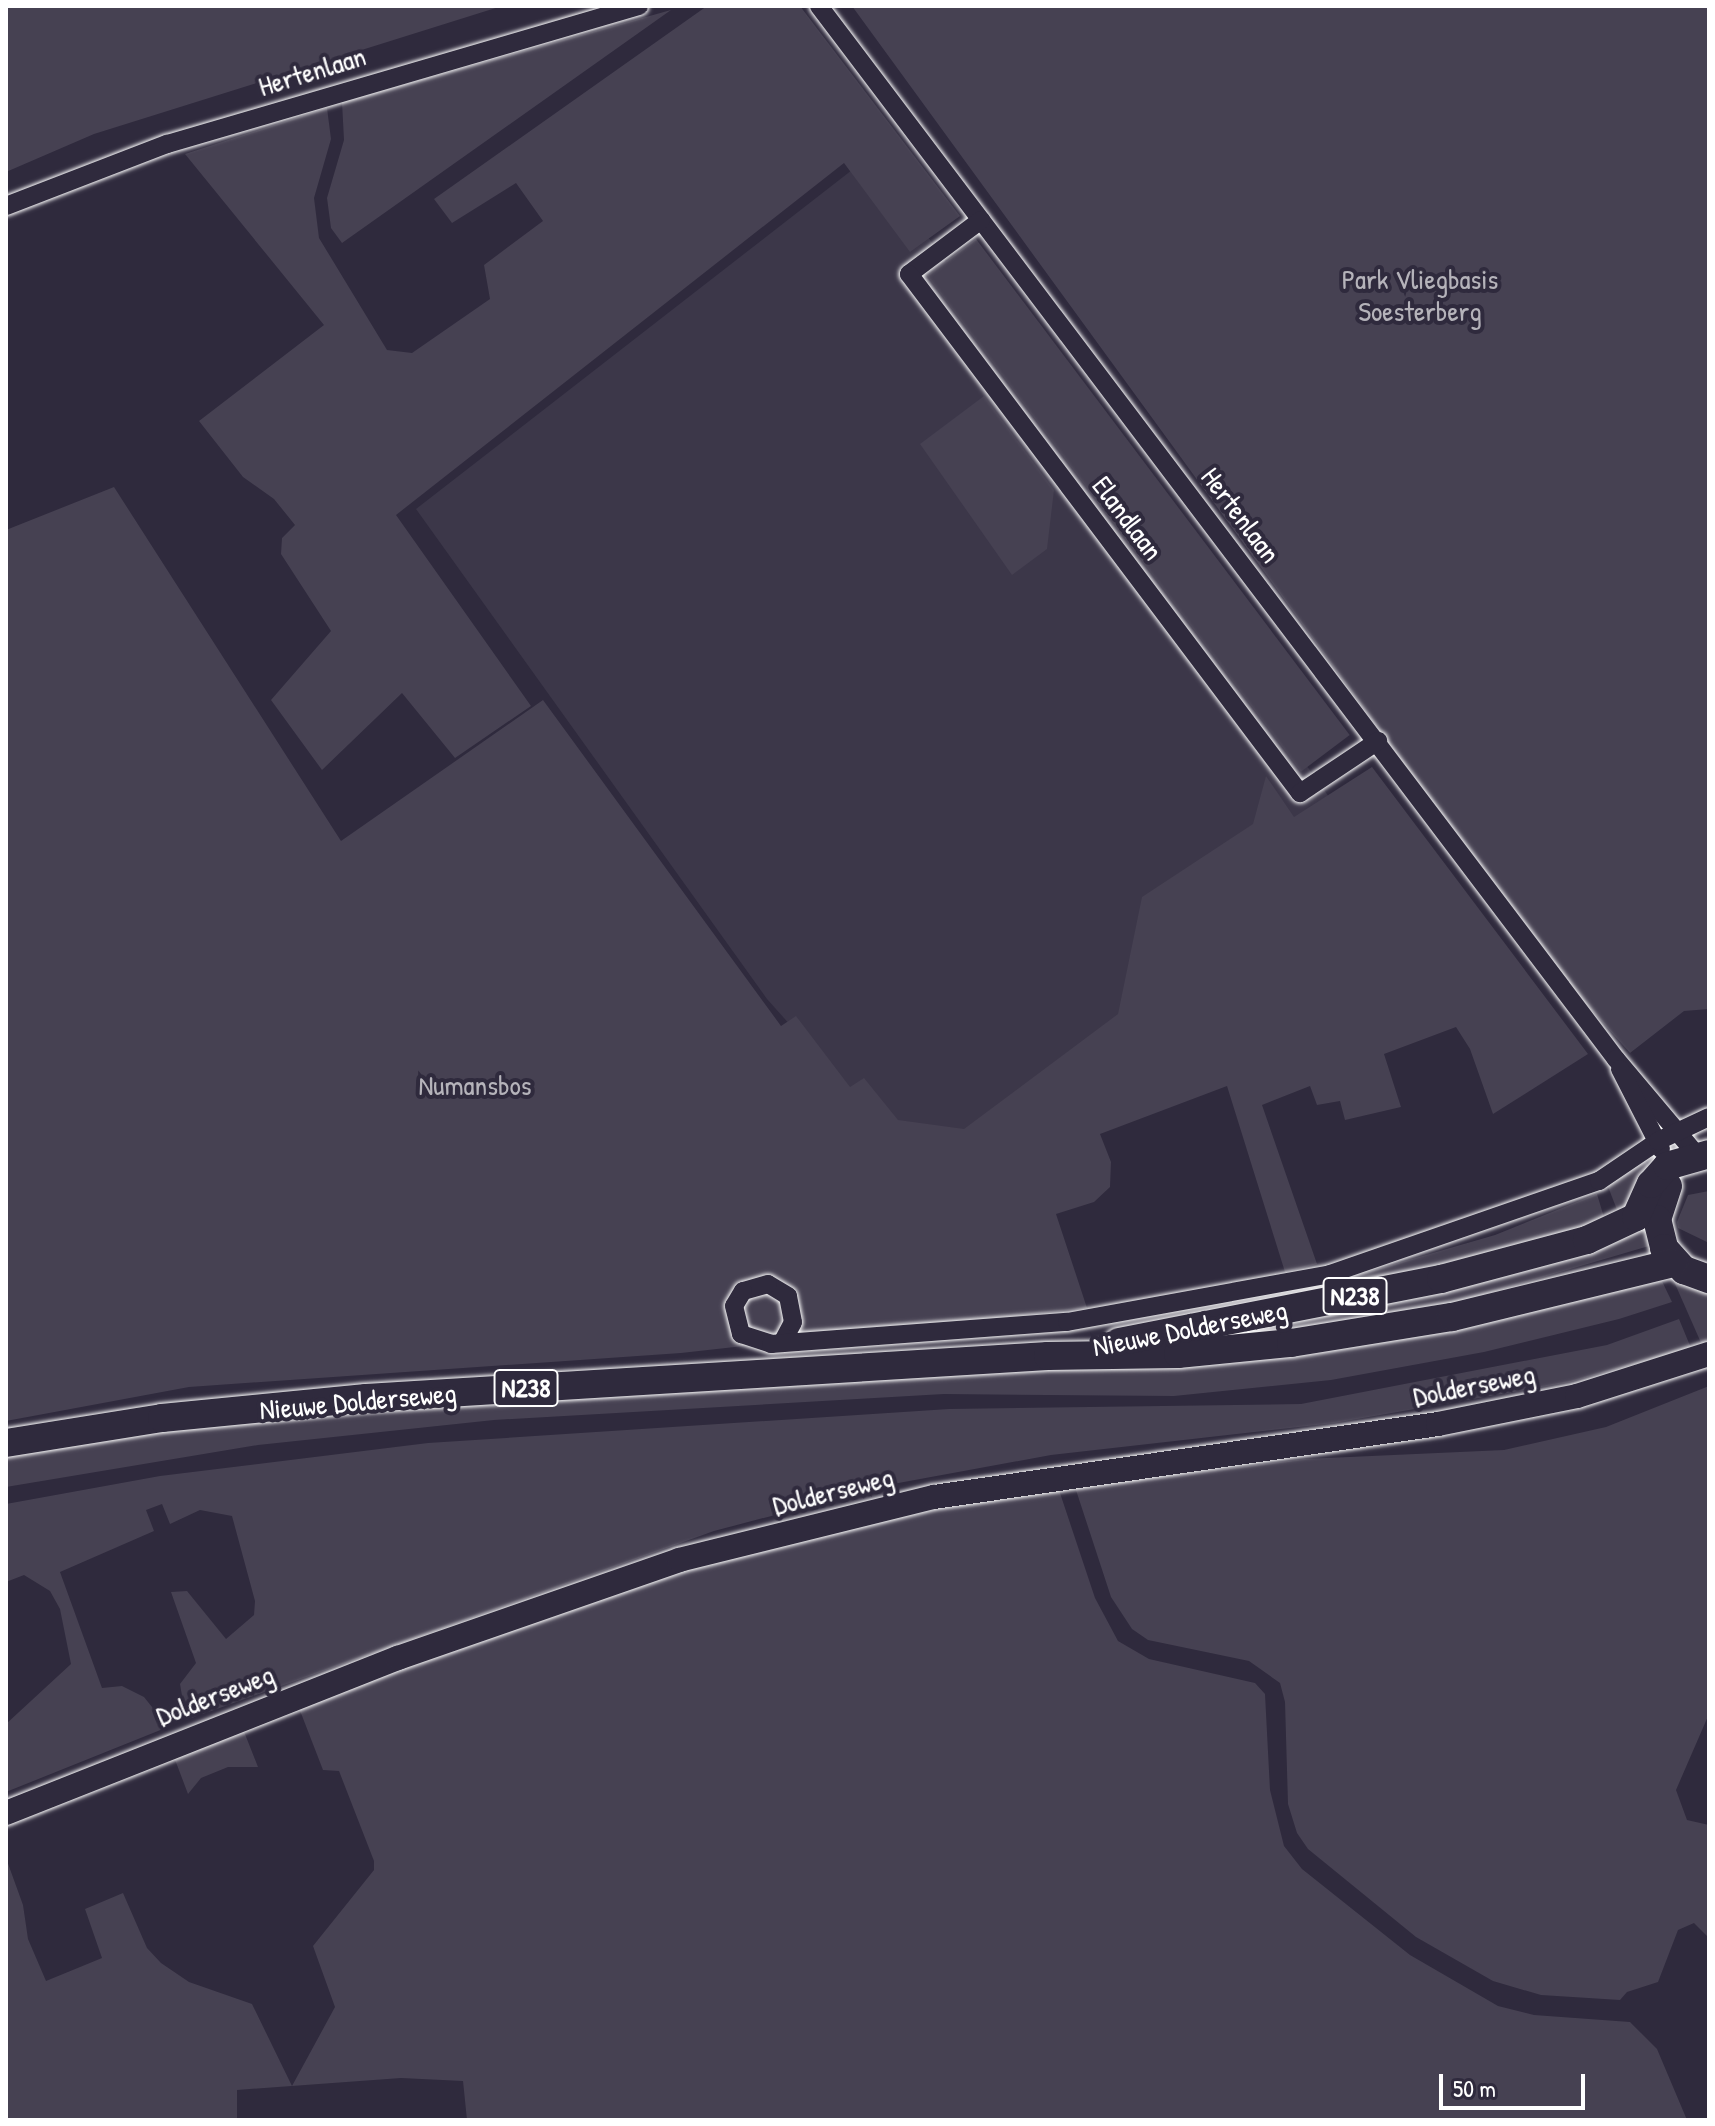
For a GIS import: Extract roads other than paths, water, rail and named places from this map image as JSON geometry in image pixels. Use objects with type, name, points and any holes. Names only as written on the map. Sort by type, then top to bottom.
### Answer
[{"type":"main road","points":[[1705,1160],[1666,1162],[1658,1209],[1669,1256],[1709,1279]]},
{"type":"main road","name":"Nieuwe Dolderseweg","points":[[1048,1356],[1488,1267],[1617,1229],[1636,1217],[1666,1162]]},
{"type":"main road","points":[[1669,1256],[1709,1263]]},
{"type":"main road","name":"Nieuwe Dolderseweg","points":[[6,1443],[162,1418],[366,1398],[1048,1356],[1178,1354],[1357,1336],[1576,1285],[1591,1286],[1669,1256]]},
{"type":"main road","name":"Dolderseweg","points":[[6,1813],[384,1663],[679,1560],[934,1497],[1438,1424],[1577,1396],[1709,1354]]},
{"type":"street","name":"Hertenlaan","points":[[6,206],[167,144],[639,6]]},
{"type":"street","name":"Hertenlaan","points":[[819,6],[1616,1059],[1705,1160]]},
{"type":"street","name":"Elandlaan","points":[[981,220],[909,274],[1300,793],[1378,741]]},
{"type":"street","name":"Hertenlaan","points":[[1616,1059],[1666,1162]]},
{"type":"street","points":[[783,1341],[953,1334],[1067,1322],[1330,1274],[1599,1181],[1666,1162],[1678,1129],[1709,1117]]},
{"type":"park label","name":"Park Vliegbasis Soesterberg","points":[[1420,295]]},
{"type":"park label","name":"Numansbos","points":[[475,1085]]}]
